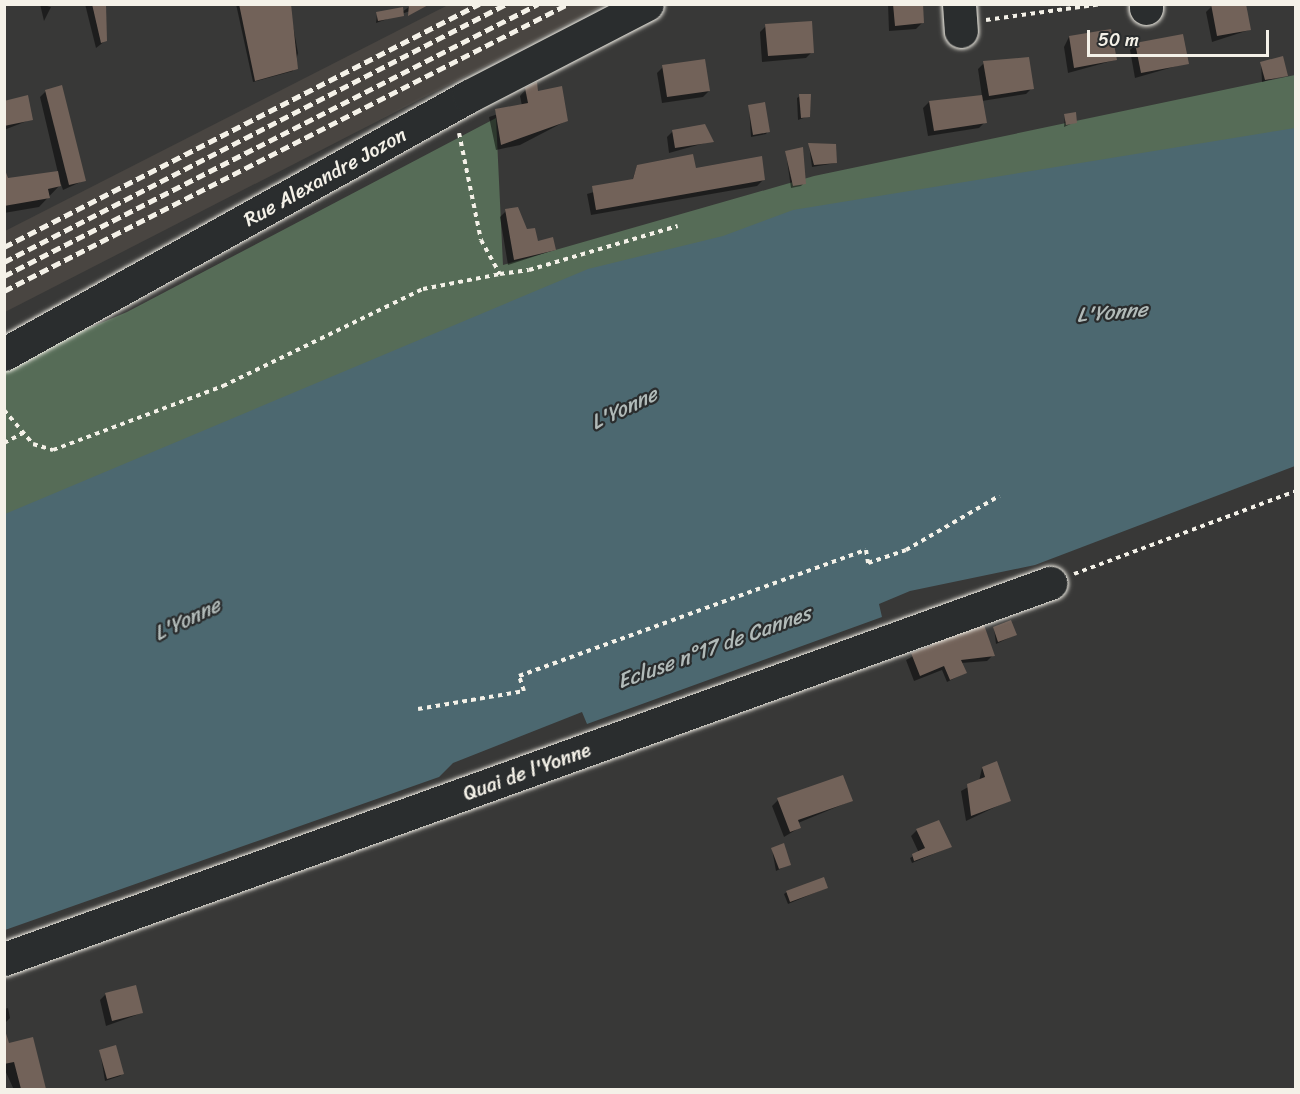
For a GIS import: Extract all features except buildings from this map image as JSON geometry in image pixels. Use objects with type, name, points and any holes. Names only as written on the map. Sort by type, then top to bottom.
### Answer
[{"type":"street","name":"Rue Alexandre Jozon","points":[[4,354],[450,107],[647,4]]},
{"type":"street","name":"Quai de l'Yonne","points":[[4,959],[1050,583]]},
{"type":"path","points":[[960,20],[1102,4]]},
{"type":"path","points":[[450,107],[482,240],[500,274]]},
{"type":"path","points":[[4,410],[33,444],[52,450],[118,429],[223,386],[423,289],[529,270],[678,226]]},
{"type":"path","points":[[4,443],[23,433]]},
{"type":"path","points":[[1050,583],[1296,491]]},
{"type":"path","points":[[418,710],[525,691],[519,676],[866,550],[868,563],[906,550],[999,496]]},
{"type":"shaded area","points":[[450,4],[604,5],[5,312],[5,231]]},
{"type":"green space","points":[[1295,75],[1295,129],[5,518],[5,363],[127,312],[496,118],[503,265],[814,176]]},
{"type":"water","points":[[1295,128],[1295,466],[1035,565],[910,591],[879,604],[882,617],[587,724],[582,712],[453,763],[439,777],[5,930],[5,514],[588,269],[723,236],[793,210]]},
{"type":"railway","points":[[4,247],[479,4]]},
{"type":"railway","points":[[4,262],[506,4]]},
{"type":"railway","points":[[4,276],[538,4]]},
{"type":"railway","points":[[4,291],[568,4]]},
{"type":"water label","name":"L'Yonne","points":[[1112,312]]},
{"type":"water label","name":"L'Yonne","points":[[624,408]]},
{"type":"water label","name":"L'Yonne","points":[[187,619]]},
{"type":"water label","name":"Ecluse n°17 de Cannes","points":[[714,647]]}]
